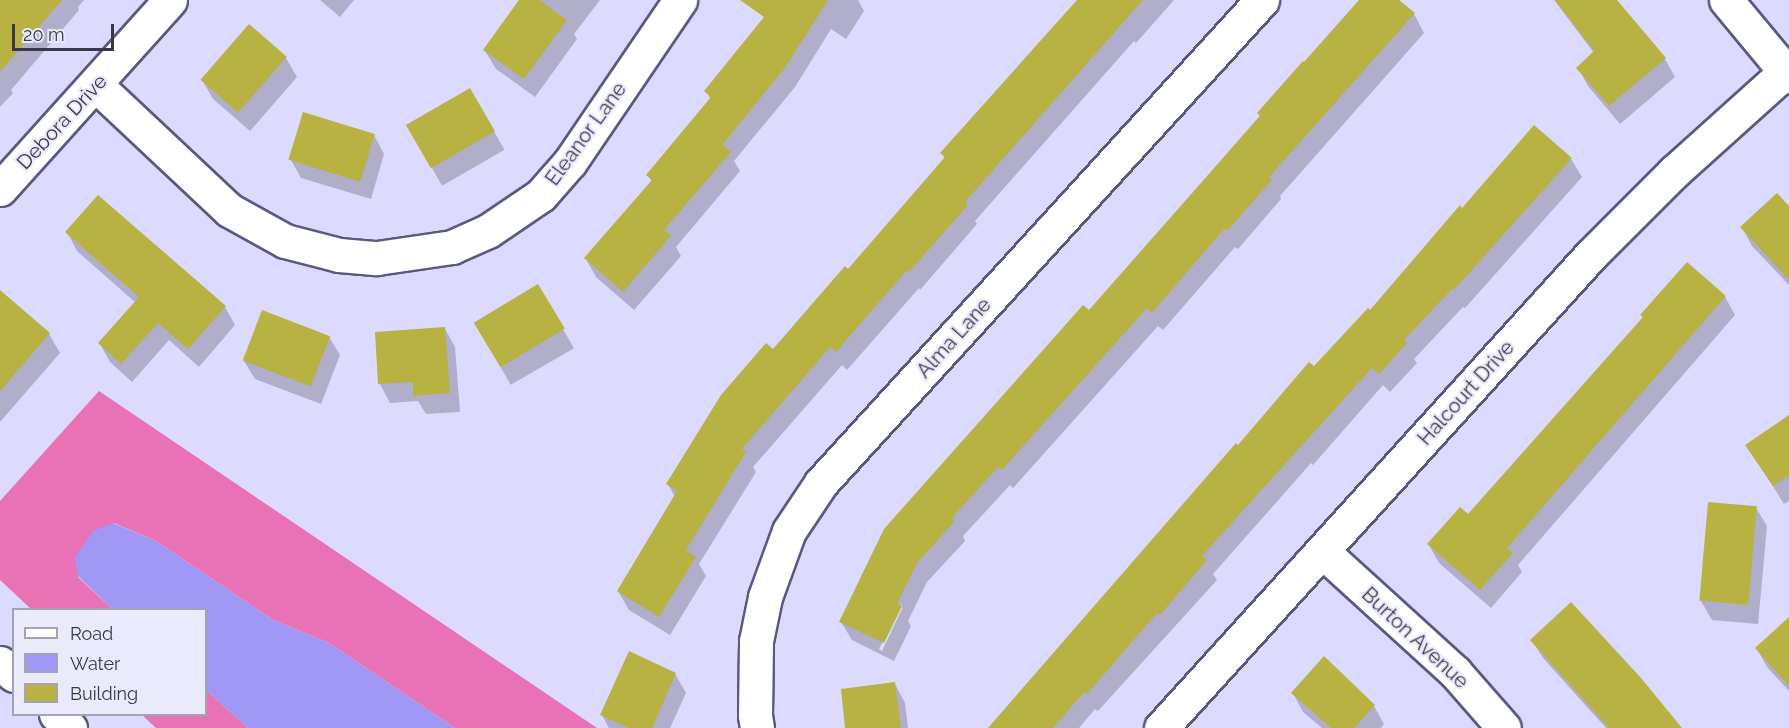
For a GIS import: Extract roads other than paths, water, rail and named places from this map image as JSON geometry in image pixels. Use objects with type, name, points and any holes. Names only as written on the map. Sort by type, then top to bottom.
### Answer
[{"type":"street","name":"Debora Drive","points":[[0,189],[96,85],[170,0]]},
{"type":"street","name":"Eleanor Lane","points":[[96,85],[229,210],[285,241],[339,255],[377,258],[452,247],[488,231],[541,195],[570,162],[680,0]]},
{"type":"street","name":"Alma Lane","points":[[757,728],[755,715],[756,641],[765,597],[789,531],[822,483],[1262,0]]},
{"type":"street","points":[[1726,0],[1787,74]]},
{"type":"street","name":"Halcourt Drive","points":[[1161,728],[1590,256],[1674,172],[1787,74]]},
{"type":"street","name":"Burton Avenue","points":[[1323,551],[1455,672],[1504,728]]},
{"type":"street","points":[[0,663],[12,673]]},
{"type":"street","points":[[58,716],[70,728]]},
{"type":"water","points":[[113,523],[156,541],[273,620],[329,643],[455,728],[248,728],[207,691],[207,608],[111,608],[78,576],[75,557],[93,531]]}]
